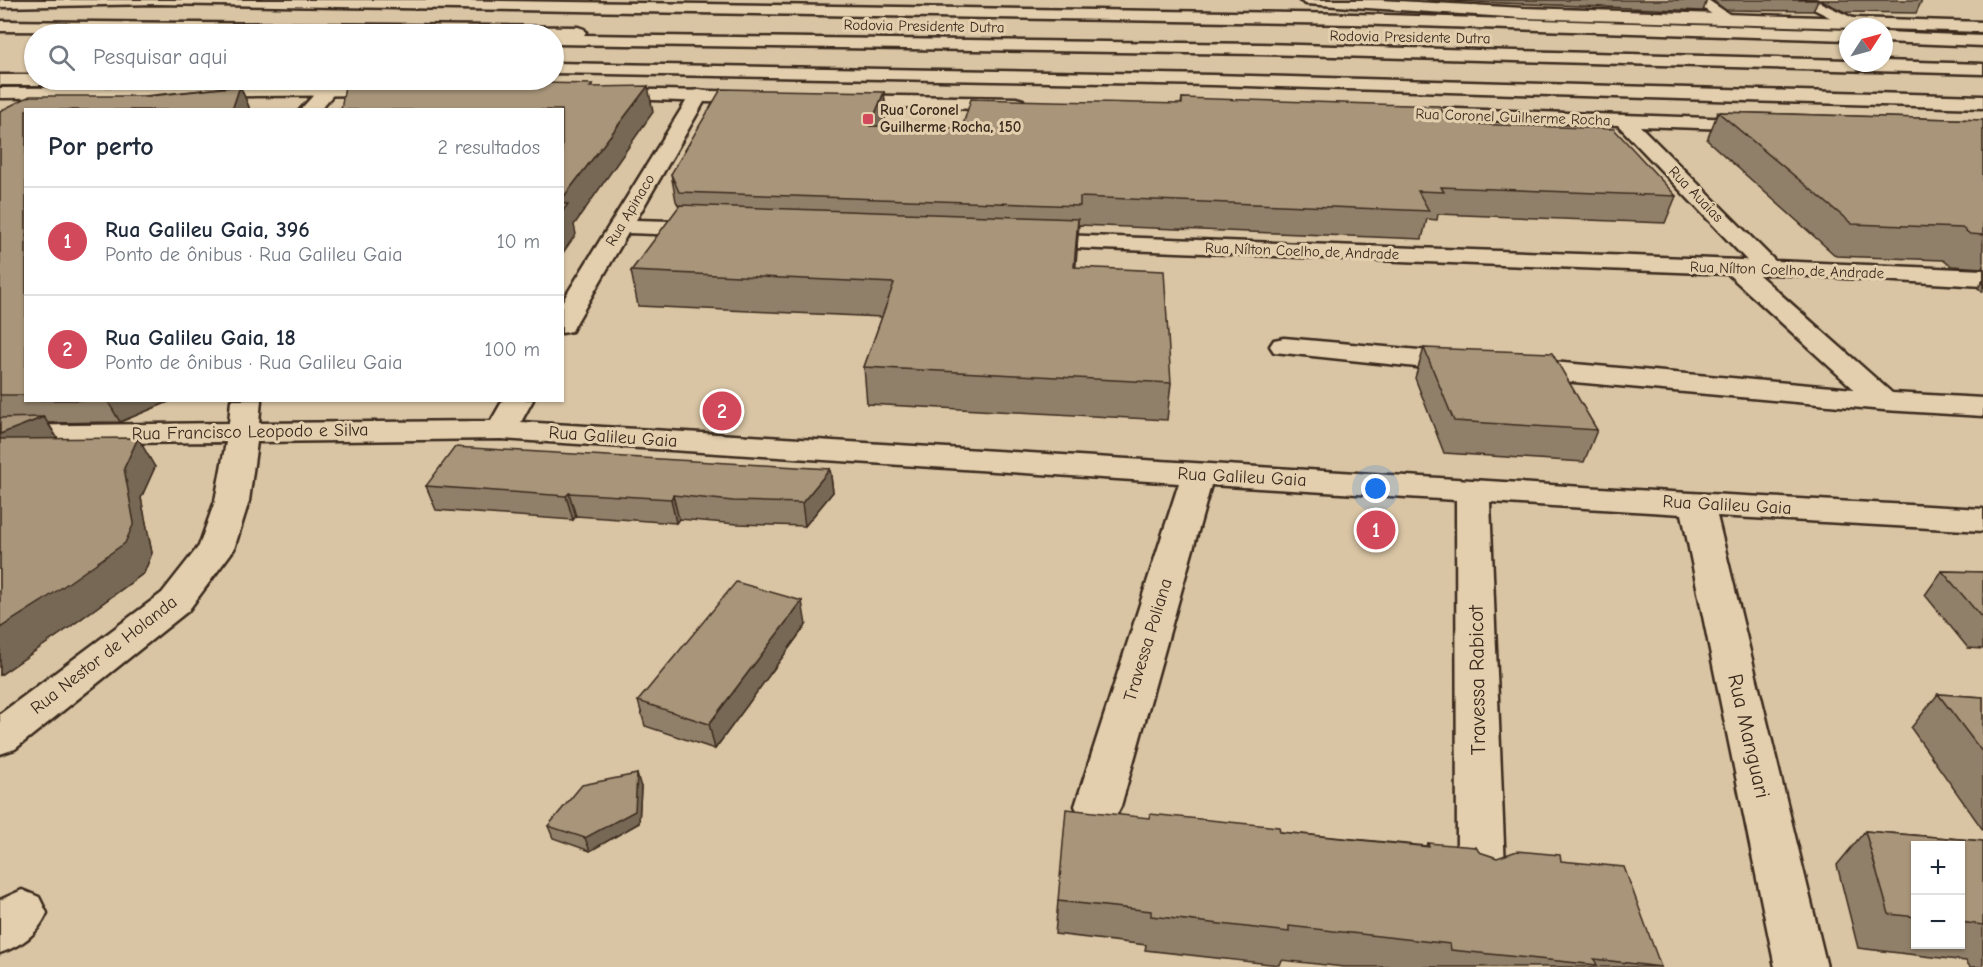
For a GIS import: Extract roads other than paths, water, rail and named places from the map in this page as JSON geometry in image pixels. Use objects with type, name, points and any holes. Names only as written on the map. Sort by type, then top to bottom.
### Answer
[{"type":"main road","points":[[0,3],[157,0],[1839,29]]},
{"type":"main road","points":[[1306,0],[1730,20],[1839,28]]},
{"type":"main road","points":[[1698,0],[1730,20]]},
{"type":"main road","points":[[1803,0],[1839,22]]},
{"type":"main road","points":[[633,7],[765,4],[1382,10],[1426,7]]},
{"type":"main road","name":"Rodovia Presidente Dutra","points":[[0,19],[544,20],[1839,47]]},
{"type":"main road","points":[[0,26],[24,26]]},
{"type":"main road","points":[[1893,28],[1979,26]]},
{"type":"main road","points":[[564,32],[802,35],[873,43]]},
{"type":"main road","points":[[0,36],[24,36]]},
{"type":"main road","points":[[1893,37],[1983,41]]},
{"type":"main road","name":"Rodovia Presidente Dutra","points":[[564,39],[1260,49],[1983,69]]},
{"type":"main road","points":[[1893,48],[1983,51]]},
{"type":"main road","name":"Rodovia Presidente Dutra","points":[[564,49],[1268,60],[1983,81]]},
{"type":"main road","points":[[0,64],[24,64]]},
{"type":"main road","points":[[564,68],[1213,80],[1983,102]]},
{"type":"main road","points":[[564,74],[655,70]]},
{"type":"main road","points":[[0,80],[24,80]]},
{"type":"main road","points":[[311,108],[328,90]]},
{"type":"main road","points":[[0,93],[412,91]]},
{"type":"main road","points":[[28,108],[58,93]]},
{"type":"main road","points":[[591,94],[781,98]]},
{"type":"main road","name":"Rua Apinaco","points":[[564,322],[699,95]]},
{"type":"main road","points":[[817,100],[1038,104]]},
{"type":"main road","name":"Rua Coronel Guilherme Rocha","points":[[1377,113],[1774,125]]},
{"type":"main road","name":"Rua Auaias","points":[[1623,120],[1768,268]]},
{"type":"main road","points":[[620,226],[735,230]]},
{"type":"main road","name":"Rua Nílton Coelho de Andrade","points":[[1009,240],[1983,278]]},
{"type":"main road","points":[[1735,267],[1884,401]]},
{"type":"main road","points":[[1284,346],[1884,401],[1983,407]]},
{"type":"main road","points":[[501,429],[517,402]]},
{"type":"main road","name":"Rua Francisco Leopodo e Silva","points":[[0,435],[245,417],[501,429]]},
{"type":"main road","name":"Rua Nestor de Holanda","points":[[0,737],[175,602],[216,549],[232,501],[245,417]]},
{"type":"main road","name":"Rua Galileu Gaia","points":[[501,429],[1473,491],[1983,519]]},
{"type":"main road","name":"Travessa Poliana","points":[[1098,806],[1198,474]]},
{"type":"main road","name":"Travessa Rabicot","points":[[1473,491],[1481,870]]},
{"type":"main road","name":"Rua Manguari","points":[[1697,504],[1801,967]]},
{"type":"place","name":"Rua Coronel Guilherme Rocha, 150","points":[[868,119]]},
{"type":"place","name":"Rua Galileu Gaia, 18","points":[[722,411]]},
{"type":"place","name":"Rua Galileu Gaia, 396","points":[[1376,530]]}]
